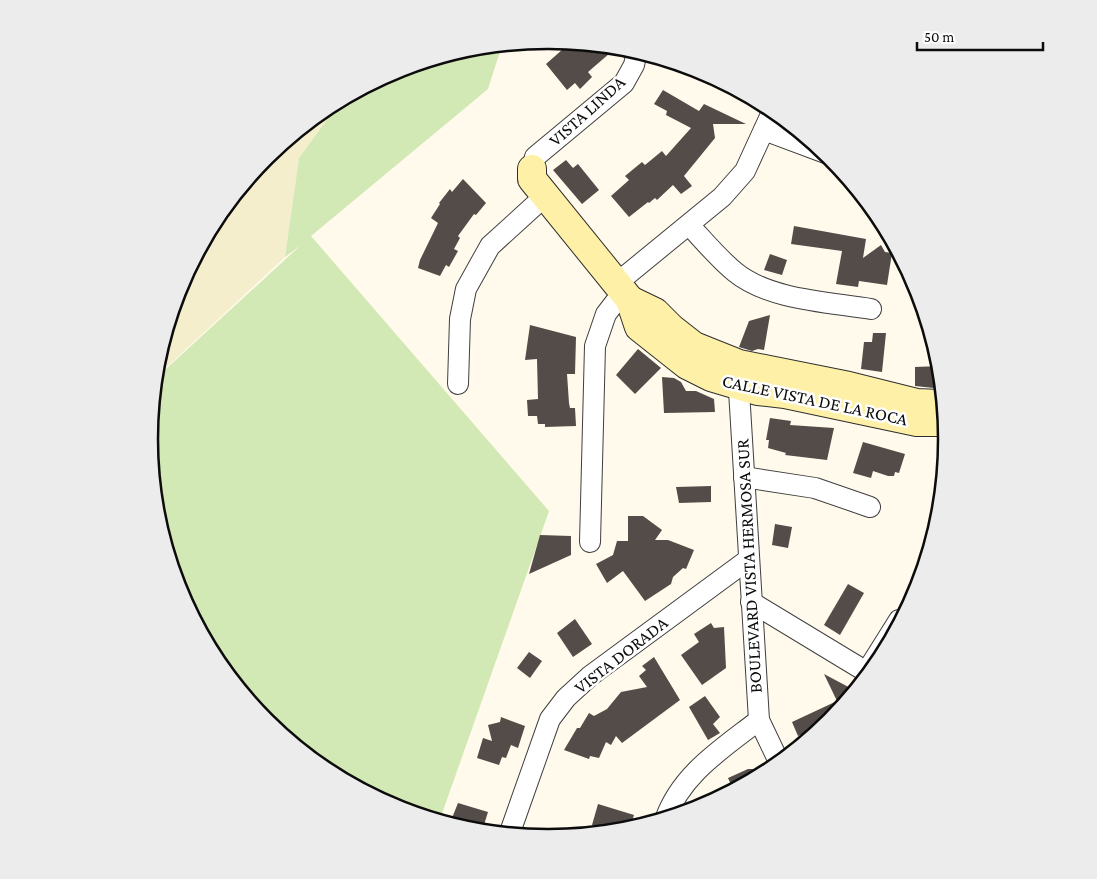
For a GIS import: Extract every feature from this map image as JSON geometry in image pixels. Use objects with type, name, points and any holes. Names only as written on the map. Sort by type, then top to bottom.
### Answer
[{"type":"street","name":"VISTA LINDA","points":[[532,168],[534,157],[624,83],[635,58]]},
{"type":"street","points":[[590,542],[595,346],[606,314],[623,292],[722,197],[745,171],[770,118]]},
{"type":"street","points":[[764,130],[805,146]]},
{"type":"street","name":"CALLE VISTA DE LA ROCA","points":[[532,168],[532,179],[623,292],[639,327],[657,344],[687,365],[711,377],[738,375],[847,396],[937,404]]},
{"type":"street","points":[[458,384],[460,319],[466,289],[490,246],[546,194]]},
{"type":"street","points":[[690,226],[736,273],[756,286],[776,293],[871,309]]},
{"type":"street","name":"BOULEVARD VISTA HERMOSA SUR","points":[[738,375],[759,720],[776,757]]},
{"type":"street","name":"CALLE VISTA DE LA ROCA","points":[[847,396],[916,422],[938,422]]},
{"type":"street","points":[[744,477],[815,488],[870,508]]},
{"type":"street","name":"VISTA DORADA","points":[[511,828],[550,719],[566,698],[590,676],[749,559]]},
{"type":"street","points":[[751,602],[864,670]]},
{"type":"street","points":[[669,811],[678,792],[690,777],[759,720]]},
{"type":"shaded area","points":[[330,116],[299,158],[285,257],[164,370],[171,338],[187,290],[210,244],[224,222],[238,202],[272,163],[311,129]]},
{"type":"green space","points":[[500,52],[488,89],[311,236],[549,511],[441,815],[399,801],[353,778],[311,750],[272,716],[238,677],[210,635],[187,589],[178,565],[165,516],[161,491],[158,440],[164,371],[301,245],[285,257],[299,158],[330,116],[353,101],[399,78],[423,69],[472,56]]},
{"type":"building","points":[[562,50],[609,54],[588,72],[592,77],[580,89],[575,83],[567,90],[546,64]]},
{"type":"building","points":[[663,90],[699,111],[704,104],[746,124],[713,124],[715,138],[684,176],[692,186],[681,194],[673,185],[657,200],[655,198],[648,202],[629,217],[611,196],[629,180],[625,176],[642,162],[645,165],[662,151],[666,156],[691,128],[666,115],[667,111],[654,104]]},
{"type":"building","points":[[566,160],[573,168],[578,164],[599,190],[582,204],[553,170]]},
{"type":"building","points":[[463,179],[486,203],[476,215],[474,214],[458,236],[460,238],[454,249],[458,251],[449,267],[446,265],[440,276],[418,268],[438,223],[431,218],[439,203],[450,189],[452,192]]},
{"type":"building","points":[[794,226],[866,239],[863,258],[881,245],[885,252],[892,253],[887,285],[859,281],[858,287],[836,284],[842,251],[791,244]]},
{"type":"building","points":[[770,254],[787,260],[782,275],[764,270]]},
{"type":"building","points":[[770,315],[764,350],[752,351],[739,347],[749,321]]},
{"type":"building","points":[[530,325],[576,337],[575,374],[567,374],[569,403],[570,408],[575,408],[576,426],[545,427],[545,424],[538,424],[537,416],[528,416],[527,400],[538,399],[537,359],[525,360]]},
{"type":"building","points":[[873,333],[886,333],[882,372],[861,369],[864,342],[872,342]]},
{"type":"building","points":[[638,349],[661,368],[635,394],[616,375]]},
{"type":"building","points":[[933,366],[936,388],[915,386],[915,367]]},
{"type":"building","points":[[662,377],[674,378],[681,382],[686,391],[696,391],[714,399],[715,412],[664,413]]},
{"type":"building","points":[[770,418],[791,421],[790,425],[834,428],[827,460],[785,455],[786,453],[768,448],[769,440],[766,440]]},
{"type":"building","points":[[863,442],[905,454],[899,473],[895,472],[894,476],[888,476],[873,471],[871,478],[853,473]]},
{"type":"building","points":[[711,486],[711,502],[679,503],[676,487]]},
{"type":"building","points":[[628,516],[643,516],[662,530],[655,540],[668,540],[694,550],[686,569],[683,568],[673,577],[671,584],[645,601],[623,571],[607,583],[596,564],[613,555],[617,541],[628,541]]},
{"type":"building","points":[[775,524],[792,527],[788,548],[772,545]]},
{"type":"building","points":[[540,535],[571,536],[571,555],[529,574]]},
{"type":"building","points":[[848,584],[864,593],[840,635],[824,625]]},
{"type":"building","points":[[575,619],[592,644],[573,657],[557,633]]},
{"type":"building","points":[[711,623],[714,628],[724,627],[726,668],[702,685],[681,655],[699,642],[694,634]]},
{"type":"building","points":[[529,652],[542,661],[530,678],[517,668]]},
{"type":"building","points":[[654,657],[680,700],[622,743],[616,736],[611,745],[606,742],[599,758],[590,756],[589,759],[564,750],[577,728],[580,728],[589,713],[594,716],[607,709],[621,692],[647,687],[639,676],[646,670],[642,666]]},
{"type":"building","points":[[824,674],[850,688],[825,716],[805,734],[798,736],[792,722],[837,701]]},
{"type":"building","points":[[705,696],[720,717],[713,724],[720,733],[708,740],[689,707]]},
{"type":"building","points":[[501,717],[525,726],[518,748],[511,745],[506,758],[502,757],[499,765],[477,758],[483,738],[492,741],[488,725],[500,722]]},
{"type":"building","points":[[748,769],[755,771],[731,785],[728,778]]},
{"type":"building","points":[[458,803],[488,812],[484,825],[452,818]]},
{"type":"building","points":[[598,804],[634,815],[632,821],[625,823],[599,827],[592,825]]}]
